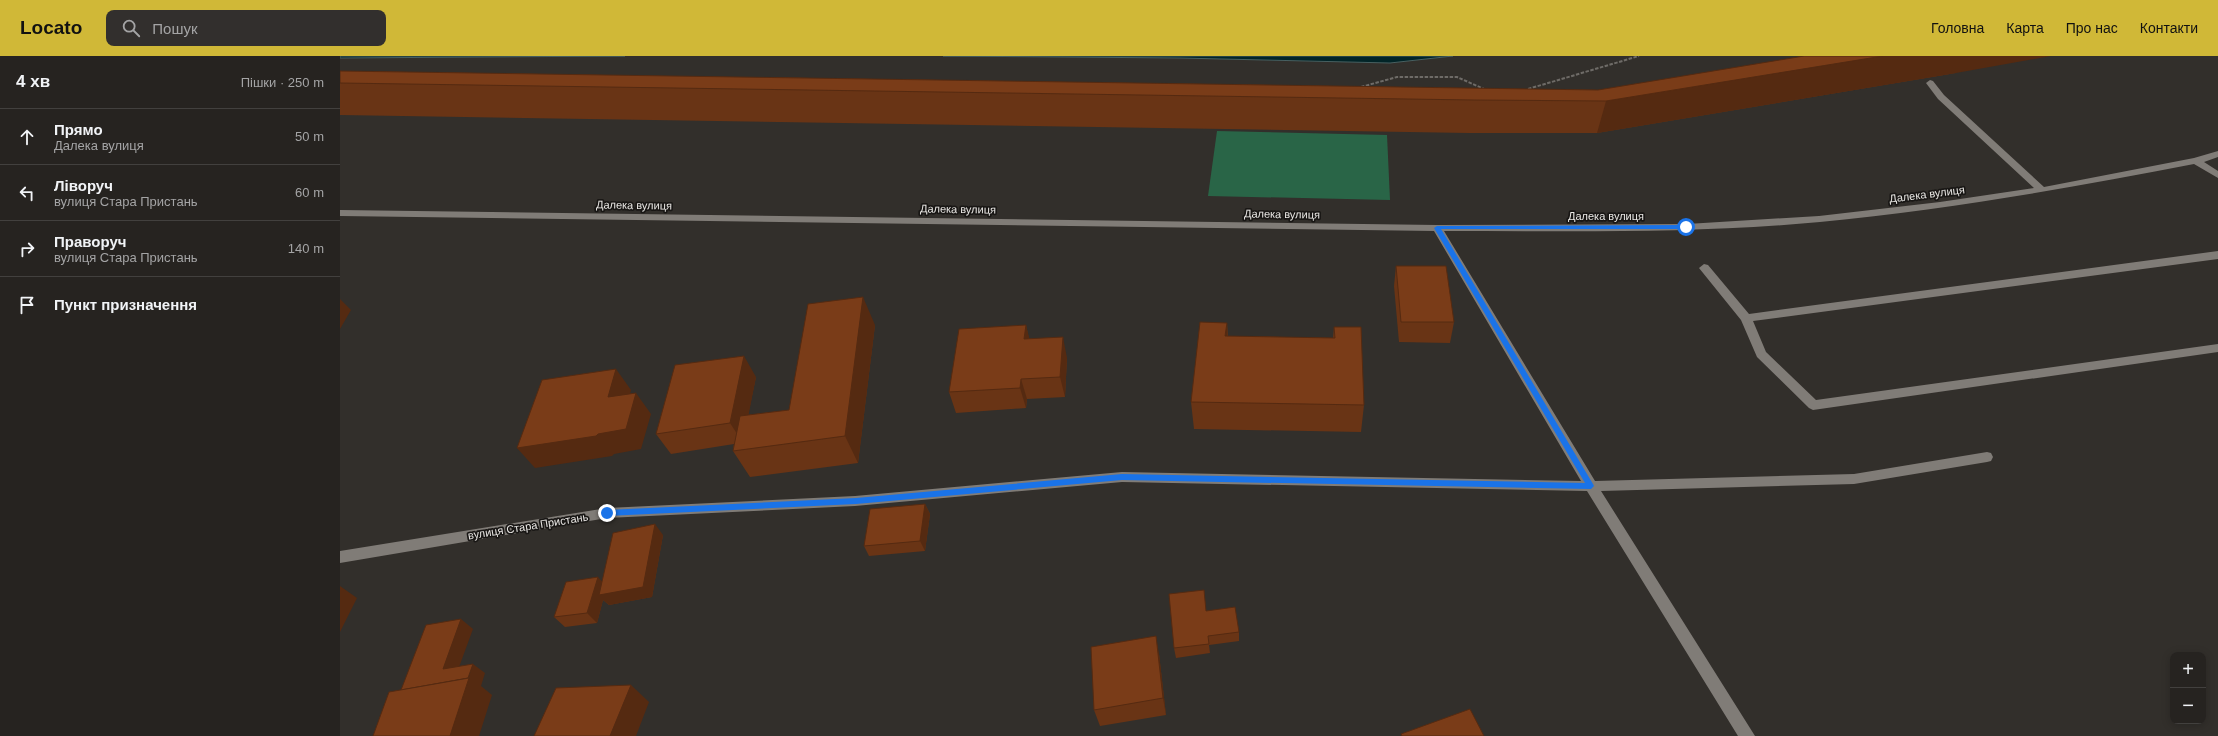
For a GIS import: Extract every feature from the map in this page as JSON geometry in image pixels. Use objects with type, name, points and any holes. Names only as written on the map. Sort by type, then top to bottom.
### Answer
[{"type":"street","points":[[1930,83],[1941,97],[2042,190]]},
{"type":"street","name":"Далека вулиця","points":[[340,213],[1437,228],[1686,227],[1819,219],[1940,206],[2042,190],[2196,161],[2218,154]]},
{"type":"street","points":[[2196,161],[2218,175]]},
{"type":"street","points":[[1437,228],[1591,486],[1747,736]]},
{"type":"street","points":[[1746,318],[2218,255]]},
{"type":"street","points":[[1704,268],[1746,318],[1761,354],[1813,405],[2218,348]]},
{"type":"street","name":"вулиця Стара Пристань","points":[[340,557],[607,513],[856,501],[1122,477],[1591,486],[1854,479],[1987,457]]},
{"type":"path","points":[[1526,90],[1639,56]]},
{"type":"path","points":[[1355,89],[1397,77],[1457,77],[1478,85],[1488,92]]},
{"type":"green space","points":[[1217,131],[1387,135],[1390,200],[1208,196]]},
{"type":"water","points":[[340,56],[625,56],[340,58]]},
{"type":"water","points":[[943,56],[1453,56],[1390,63],[1180,58]]},
{"type":"building","points":[[1804,56],[1883,56],[1606,101],[340,83],[340,71],[1598,90]]},
{"type":"building","points":[[1396,266],[1446,266],[1454,322],[1401,322]]},
{"type":"building","points":[[863,297],[845,436],[733,451],[740,416],[789,410],[808,304]]},
{"type":"building","points":[[1200,322],[1227,323],[1225,336],[1335,338],[1334,327],[1361,327],[1364,405],[1191,402]]},
{"type":"building","points":[[1026,325],[1024,339],[1063,337],[1060,377],[1021,379],[1020,388],[949,392],[959,329]]},
{"type":"building","points":[[744,356],[730,423],[656,434],[675,365]]},
{"type":"building","points":[[616,369],[608,397],[636,393],[626,429],[598,434],[596,436],[517,448],[542,380]]},
{"type":"building","points":[[925,504],[920,541],[864,546],[870,509]]},
{"type":"building","points":[[655,524],[643,587],[599,595],[613,533]]},
{"type":"building","points":[[598,577],[587,613],[554,617],[566,582]]},
{"type":"building","points":[[1204,590],[1206,611],[1235,607],[1239,632],[1208,636],[1209,644],[1174,648],[1169,594]]},
{"type":"building","points":[[461,619],[443,669],[473,664],[468,678],[401,690],[426,625]]},
{"type":"building","points":[[1156,636],[1163,698],[1094,710],[1091,647]]},
{"type":"building","points":[[469,678],[450,736],[373,736],[389,692]]},
{"type":"building","points":[[631,685],[610,736],[534,736],[556,688]]},
{"type":"building","points":[[1470,709],[1484,736],[1402,736],[1401,734]]},
{"type":"route","points":[[607,513],[856,501],[1122,477],[1591,486],[1437,228],[1686,227]]}]
